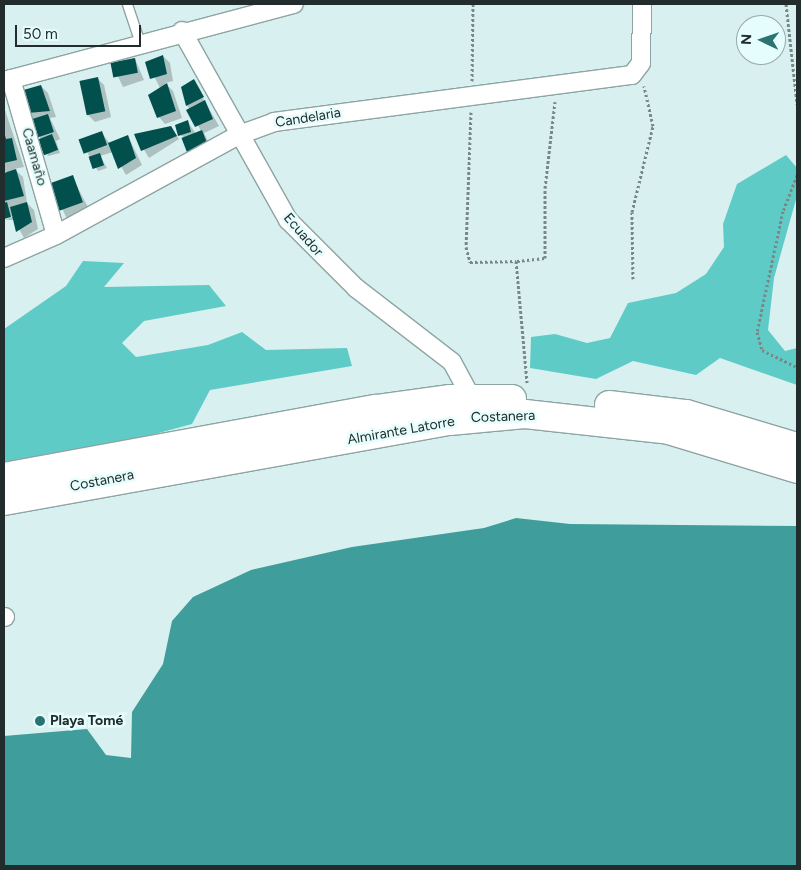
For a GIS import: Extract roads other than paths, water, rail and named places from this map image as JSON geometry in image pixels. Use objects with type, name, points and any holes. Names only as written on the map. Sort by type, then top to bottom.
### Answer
[{"type":"main road","name":"Almirante Latorre","points":[[4,477],[376,409],[472,399],[528,398],[686,414],[797,447]]},
{"type":"main road","name":"Almirante Latorre","points":[[4,501],[450,421],[525,414],[669,430],[797,469]]},
{"type":"street","points":[[7,80],[182,31],[294,4]]},
{"type":"street","name":"Candelaria","points":[[4,258],[56,235],[239,135],[292,118],[628,76],[639,69],[642,4]]},
{"type":"street","name":"Ecuador","points":[[182,31],[239,135],[299,234],[356,288],[452,362],[472,399]]},
{"type":"street","name":"Caamaño","points":[[7,80],[56,235]]},
{"type":"lane","points":[[127,4],[140,43]]},
{"type":"place","name":"Playa Tomé","points":[[40,721]]}]
